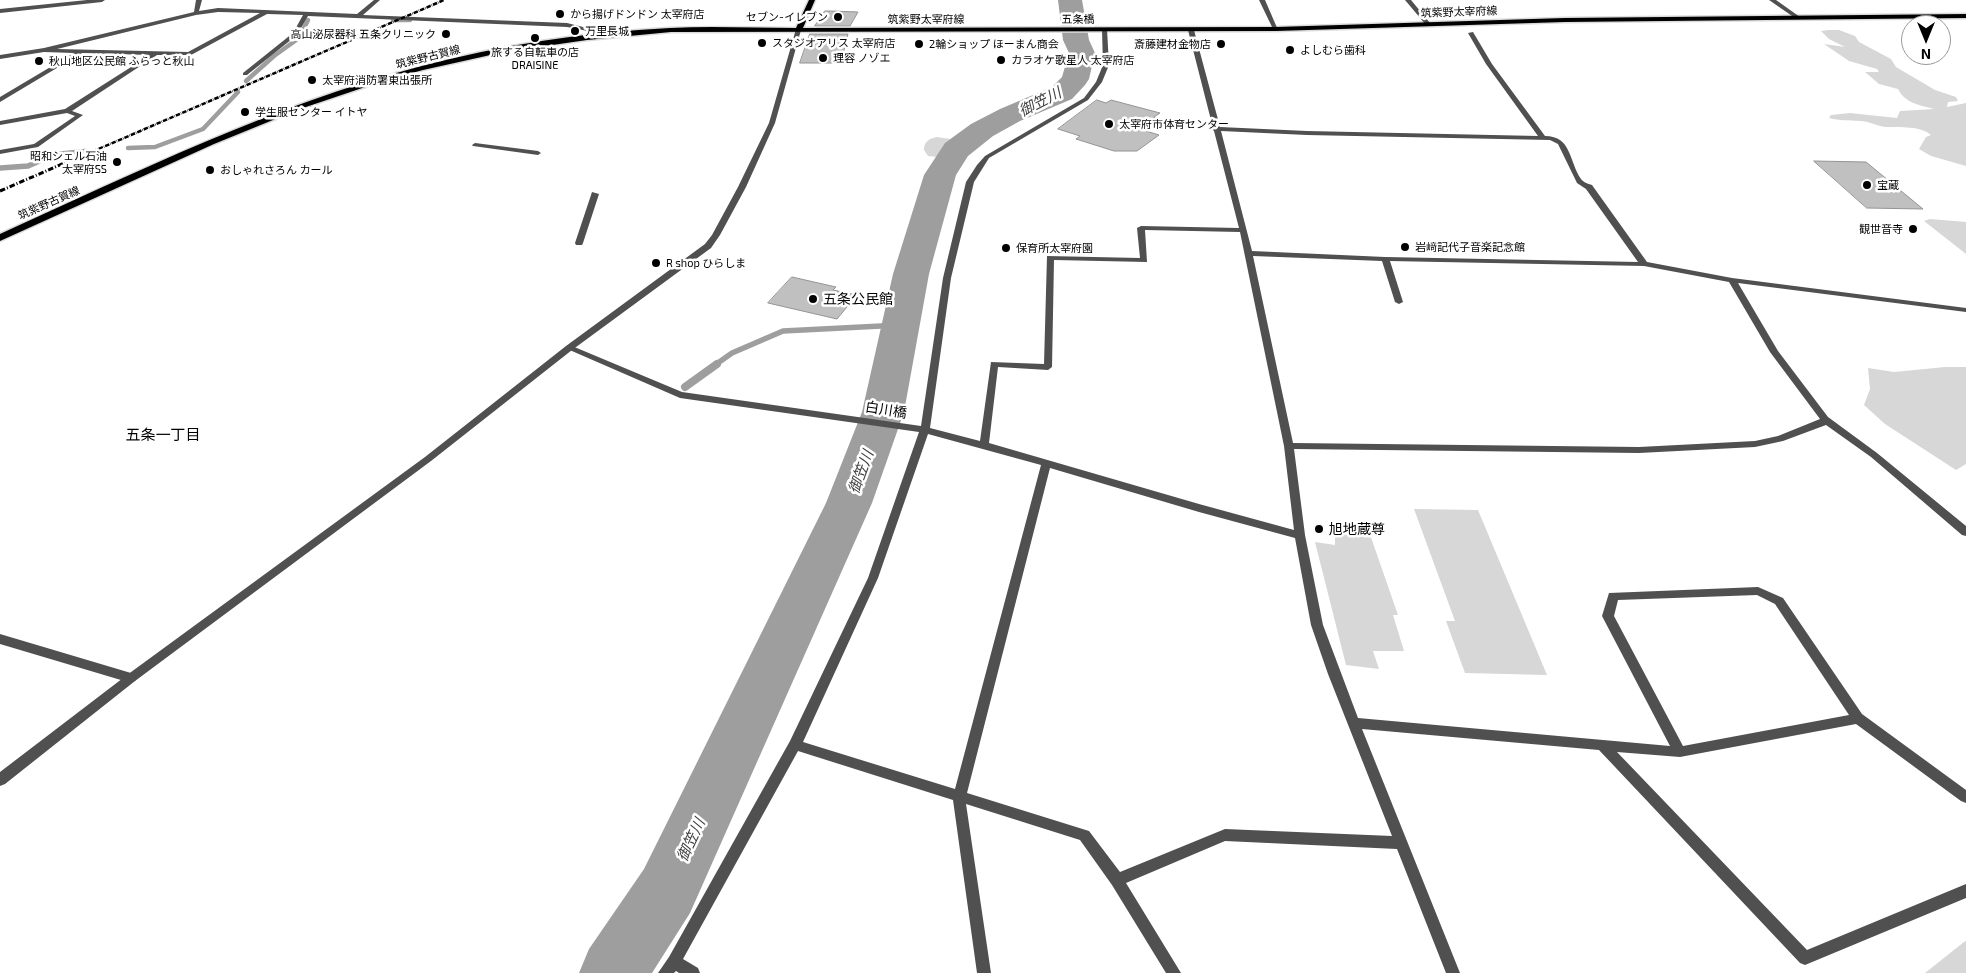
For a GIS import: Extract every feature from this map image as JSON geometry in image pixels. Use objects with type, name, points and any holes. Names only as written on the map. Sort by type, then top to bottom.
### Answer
[{"type":"main road","points":[[798,30],[812,0]]},
{"type":"main road","name":"筑紫野太宰府線","points":[[1104,30],[1276,29],[1565,20],[1966,16]]},
{"type":"main road","name":"筑紫野古賀線","points":[[0,238],[219,139],[342,92],[439,64],[524,47],[595,37],[671,30],[798,30]]},
{"type":"main road","name":"筑紫野太宰府線","points":[[798,30],[1054,30]]},
{"type":"main road","name":"五条橋","points":[[1054,30],[1104,30]]},
{"type":"street","points":[[0,11],[102,0]]},
{"type":"street","points":[[196,13],[200,0]]},
{"type":"street","points":[[358,16],[376,0]]},
{"type":"street","points":[[1262,0],[1276,29]]},
{"type":"street","points":[[1408,0],[1428,24]]},
{"type":"street","points":[[1772,0],[1797,17]]},
{"type":"street","points":[[0,57],[44,50],[196,13],[218,10],[567,25],[596,31],[595,37]]},
{"type":"street","points":[[44,50],[189,54],[265,13]]},
{"type":"street","points":[[245,74],[295,34],[306,15]]},
{"type":"street","points":[[0,780],[131,678],[428,459],[569,348],[695,256],[716,235],[742,187],[772,123],[798,30]]},
{"type":"street","points":[[693,973],[670,967],[795,745],[873,578],[920,429],[947,278],[970,182],[980,164],[987,157],[1086,99],[1099,82],[1106,65],[1104,30]]},
{"type":"street","points":[[1191,30],[1215,129],[1249,253],[1288,446],[1300,535],[1317,625],[1334,674],[1400,843],[1453,973]]},
{"type":"street","points":[[1471,33],[1489,64],[1543,138]]},
{"type":"street","points":[[0,100],[81,51]]},
{"type":"street","points":[[0,123],[67,111],[155,54]]},
{"type":"street","points":[[0,152],[36,146],[80,116],[67,111]]},
{"type":"street","points":[[1215,129],[1307,133],[1551,138],[1561,143],[1579,182],[1589,187],[1644,264]]},
{"type":"street","points":[[475,145],[538,153]]},
{"type":"street","points":[[579,243],[595,194]]},
{"type":"street","points":[[984,445],[994,364],[1048,367],[1050,258],[1144,260],[1141,228],[1243,230]]},
{"type":"street","points":[[1249,253],[1385,259],[1644,264],[1732,280],[1966,310]]},
{"type":"street","points":[[1385,259],[1399,302]]},
{"type":"street","points":[[1732,280],[1774,352],[1825,419],[1874,455],[1966,532]]},
{"type":"street","name":"白川橋","points":[[569,348],[680,395],[920,429],[984,445],[1300,535]]},
{"type":"street","points":[[1288,446],[1648,450],[1762,443],[1820,425],[1825,419]]},
{"type":"street","points":[[984,973],[959,798],[1046,464]]},
{"type":"street","points":[[1680,752],[1608,616],[1613,596],[1758,591],[1779,601],[1858,718],[1966,797]]},
{"type":"street","points":[[0,639],[131,678]]},
{"type":"street","points":[[1354,722],[1680,752],[1858,718]]},
{"type":"street","points":[[1602,744],[1805,958],[1966,891]]},
{"type":"street","points":[[795,745],[959,798],[1084,835],[1117,880],[1174,973]]},
{"type":"street","points":[[1117,880],[1225,835],[1400,843]]},
{"type":"shaded area","points":[[1839,30],[1855,36],[1859,42],[1891,59],[1896,67],[1935,90],[1956,97],[1958,101],[1948,102],[1947,107],[1966,103],[1966,166],[1931,156],[1919,149],[1926,137],[1931,135],[1921,130],[1886,127],[1863,121],[1829,118],[1831,115],[1850,113],[1897,118],[1900,111],[1934,109],[1918,105],[1909,100],[1898,89],[1879,84],[1865,72],[1879,72],[1877,69],[1849,61],[1824,44],[1845,47],[1829,39],[1821,31]]},
{"type":"shaded area","points":[[937,137],[957,140],[965,145],[964,150],[950,152],[944,161],[938,160],[938,157],[928,156],[924,150],[925,144]]},
{"type":"shaded area","points":[[1930,219],[1966,222],[1966,254],[1924,221]]},
{"type":"shaded area","points":[[1966,367],[1966,464],[1956,470],[1885,424],[1864,405],[1870,389],[1868,368],[1894,372]]},
{"type":"shaded area","points":[[1414,509],[1478,510],[1547,675],[1465,673],[1446,621],[1455,621]]},
{"type":"shaded area","points":[[1335,523],[1366,523],[1398,615],[1393,615],[1404,651],[1373,651],[1379,669],[1346,665],[1315,542],[1335,545]]},
{"type":"shaded area","points":[[1966,941],[1966,973],[1925,973],[1964,942]]},
{"type":"building","name":"セブン-イレブン","points":[[825,11],[858,12],[850,26],[815,26]]},
{"type":"building","points":[[810,34],[848,34],[841,63],[800,63]]},
{"type":"building","name":"太宰府市体育センター","points":[[1097,100],[1106,103],[1111,100],[1160,113],[1154,117],[1160,120],[1146,131],[1159,135],[1137,151],[1114,151],[1076,139],[1080,136],[1058,129]]},
{"type":"building","name":"宝蔵","points":[[1814,161],[1866,162],[1923,209],[1867,208]]},
{"type":"building","name":"五条公民館","points":[[792,277],[836,287],[833,290],[857,295],[837,319],[768,303]]},
{"type":"waterway","name":"御笠川","points":[[613,973],[667,891],[849,503],[883,412],[911,274],[940,175],[956,150],[982,130],[1010,115],[1062,93],[1075,79],[1082,53],[1076,40],[1070,0]]},
{"type":"waterway","points":[[246,81],[274,56],[299,38],[308,20]]},
{"type":"waterway","points":[[393,20],[410,20]]},
{"type":"waterway","points":[[128,148],[155,147],[203,129],[238,92]]},
{"type":"waterway","points":[[43,160],[56,154],[85,151]]},
{"type":"waterway","points":[[0,168],[28,166],[46,158]]},
{"type":"waterway","points":[[715,365],[732,353],[783,331],[901,325]]},
{"type":"waterway","points":[[685,387],[717,364]]},
{"type":"railway","points":[[73,160],[444,0]]},
{"type":"railway","points":[[0,191],[76,158]]},
{"type":"place","name":"から揚げドンドン 太宰府店","points":[[560,14]]},
{"type":"place","name":"セブン-イレブン","points":[[838,17]]},
{"type":"place","name":"万里長城","points":[[575,31]]},
{"type":"place","name":"高山泌尿器科 五条クリニック","points":[[446,34]]},
{"type":"place","name":"旅する自転車の店 DRAISINE","points":[[535,38]]},
{"type":"place","name":"スタジオアリス 太宰府店","points":[[762,43]]},
{"type":"place","name":"2輪ショップ ほーまん商会","points":[[919,44]]},
{"type":"place","name":"斎藤建材金物店","points":[[1221,44]]},
{"type":"place","name":"よしむら歯科","points":[[1290,50]]},
{"type":"place","name":"理容 ノゾエ","points":[[823,58]]},
{"type":"place","name":"カラオケ歌星人 太宰府店","points":[[1001,60]]},
{"type":"place","name":"秋山地区公民館 ふらっと秋山","points":[[39,61]]},
{"type":"place","name":"太宰府消防署東出張所","points":[[312,80]]},
{"type":"place","name":"学生服センター イトヤ","points":[[245,112]]},
{"type":"place","name":"太宰府市体育センター","points":[[1109,124]]},
{"type":"place","name":"昭和シェル石油 太宰府SS","points":[[117,162]]},
{"type":"place","name":"おしゃれさろん カール","points":[[210,170]]},
{"type":"place","name":"宝蔵","points":[[1867,185]]},
{"type":"place","name":"観世音寺","points":[[1913,229]]},
{"type":"place","name":"岩﨑記代子音楽記念館","points":[[1405,247]]},
{"type":"place","name":"保育所太宰府園","points":[[1006,248]]},
{"type":"place","name":"R shop ひらしま","points":[[656,263]]},
{"type":"place","name":"五条公民館","points":[[813,299]]},
{"type":"place","name":"旭地蔵尊","points":[[1319,529]]},
{"type":"district","name":"五条一丁目","points":[[163,435]]}]
